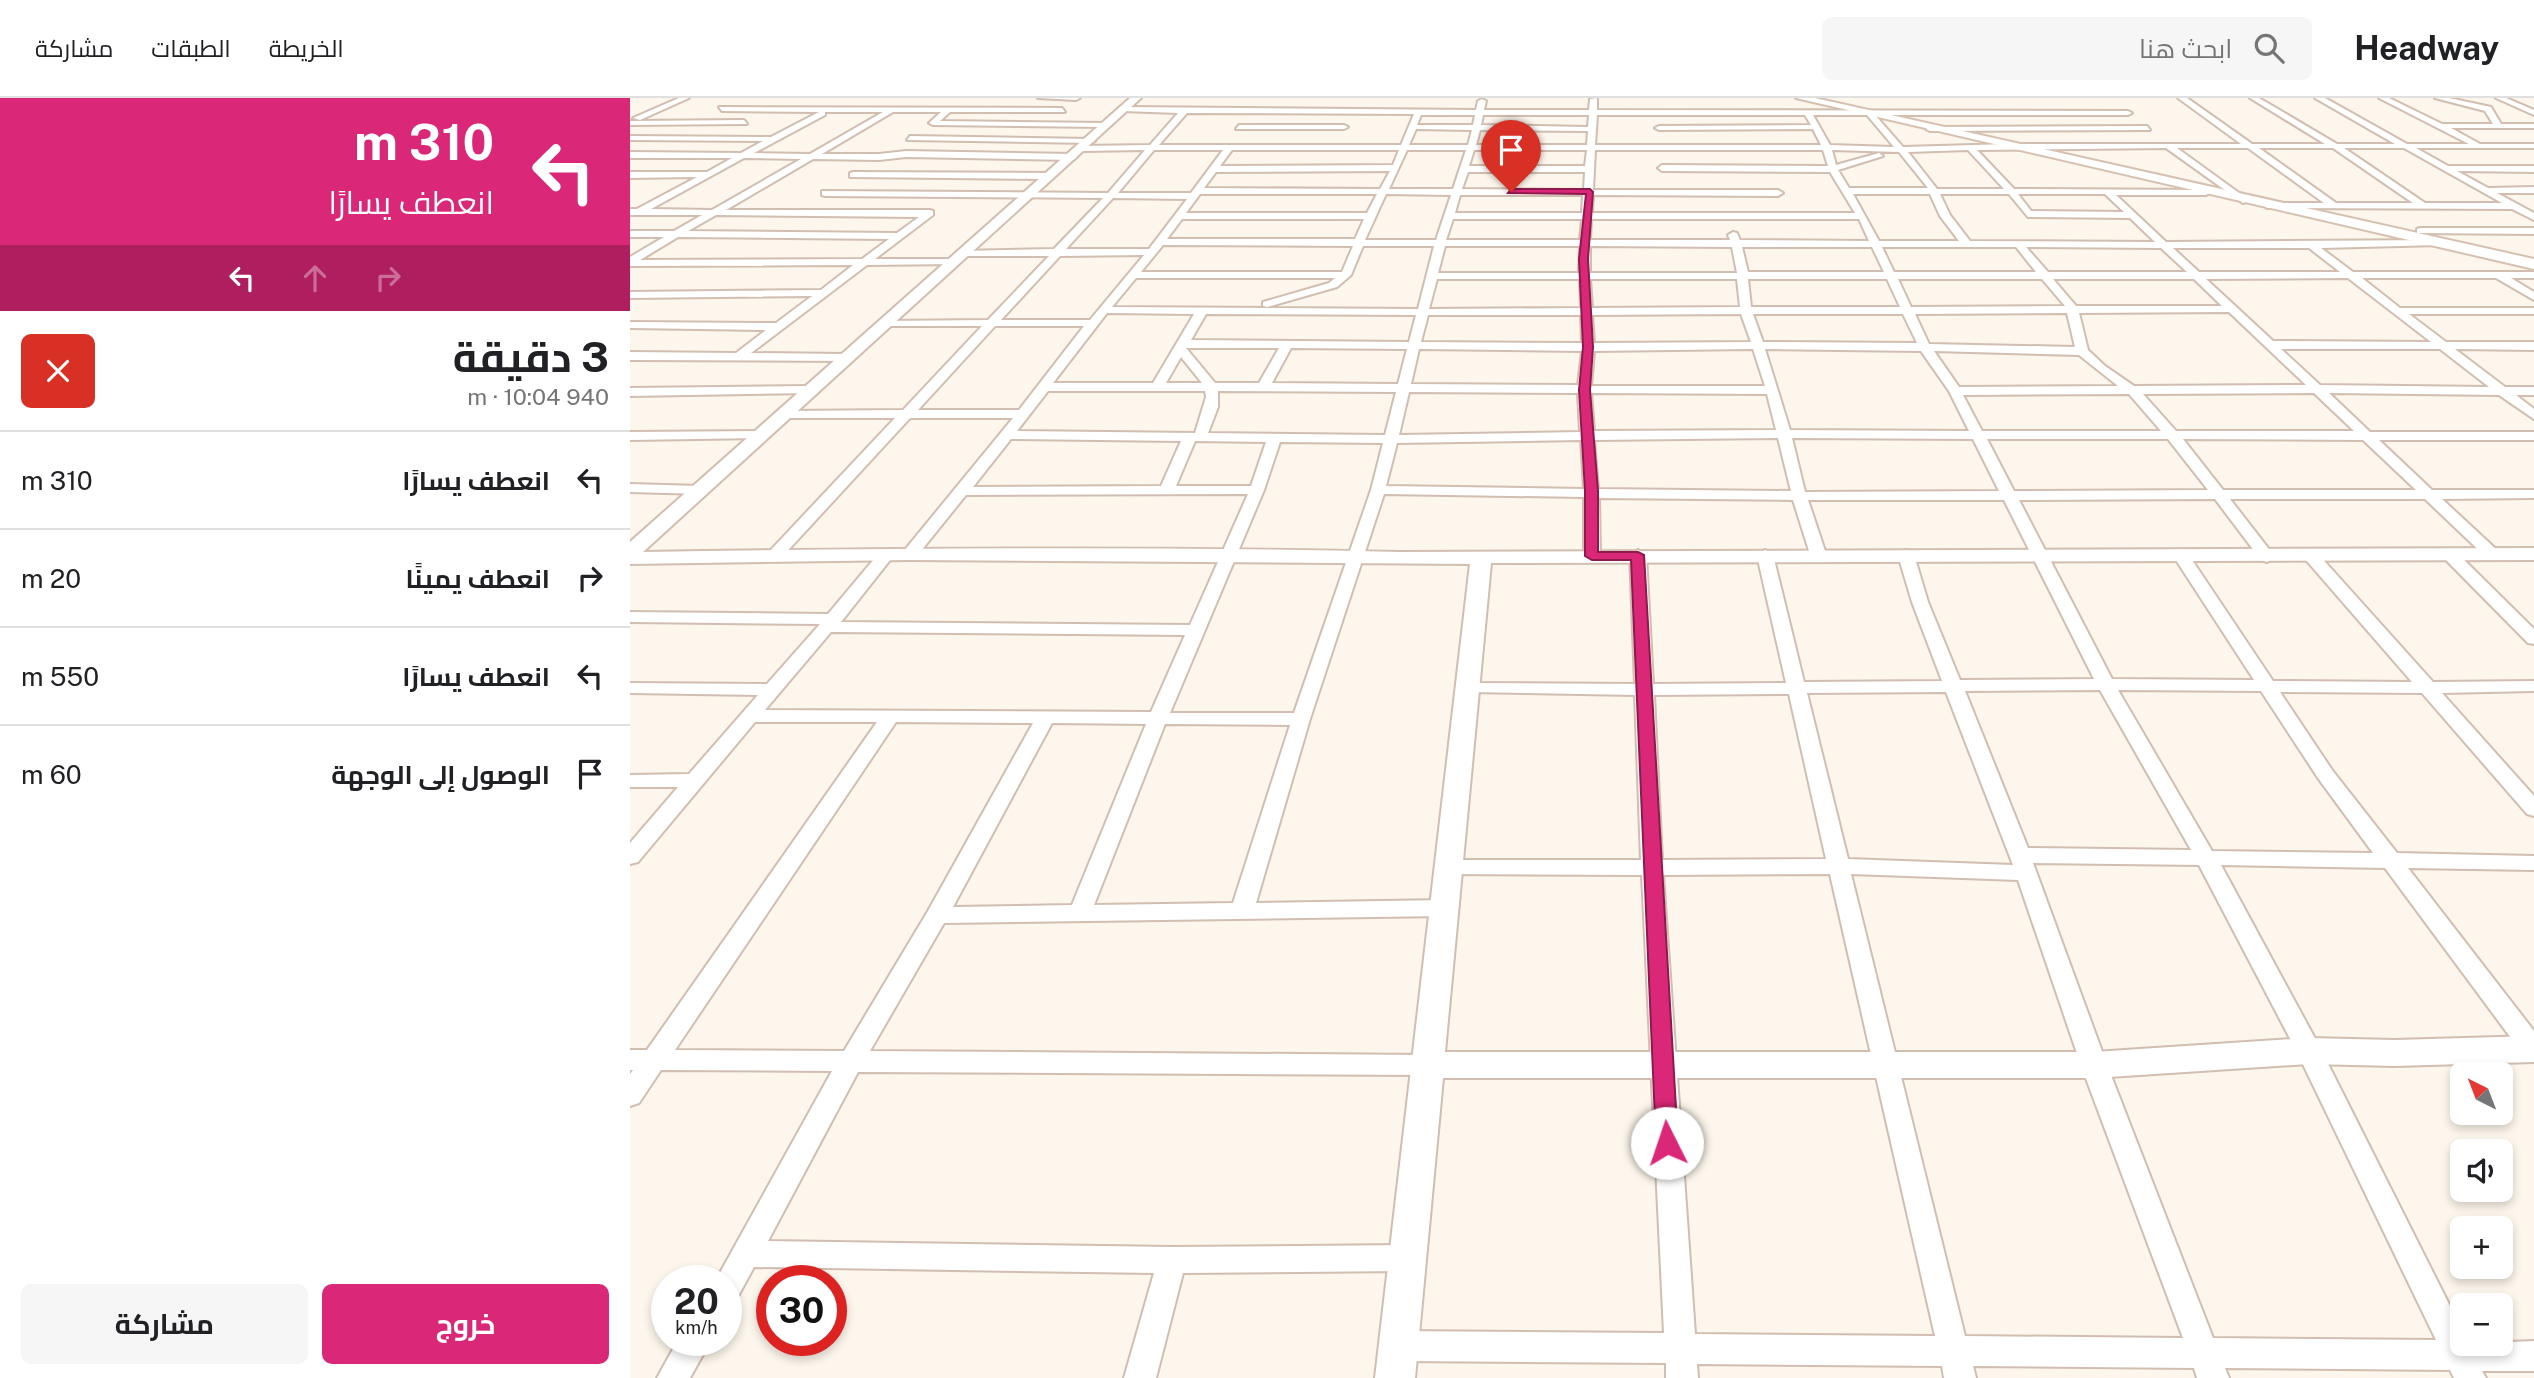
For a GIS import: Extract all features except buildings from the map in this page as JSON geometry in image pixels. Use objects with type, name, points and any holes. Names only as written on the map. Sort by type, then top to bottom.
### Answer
[{"type":"main road","points":[[1804,105],[1856,111],[2534,264]]},
{"type":"street","points":[[630,122],[685,98]]},
{"type":"street","points":[[743,98],[722,110],[1062,110]]},
{"type":"street","points":[[630,262],[892,110],[908,98]]},
{"type":"street","points":[[1036,98],[1076,98]]},
{"type":"street","points":[[1045,125],[1076,98]]},
{"type":"street","points":[[1242,911],[1301,719],[1378,490],[1440,244],[1459,191],[1483,98]]},
{"type":"street","points":[[1658,98],[1659,147],[1667,192]]},
{"type":"street","points":[[2182,98],[2333,205]]},
{"type":"street","points":[[2255,98],[2335,146],[2424,206]]},
{"type":"street","points":[[2319,98],[2534,217]]},
{"type":"street","points":[[2383,98],[2480,146]]},
{"type":"street","points":[[2439,98],[2487,109],[2499,126]]},
{"type":"street","points":[[2500,98],[2534,113]]},
{"type":"street","points":[[1591,129],[1477,128],[1416,119],[1398,111],[1357,108],[1249,112],[1184,111],[1131,103],[701,490],[638,540],[630,556],[1229,554],[1481,558],[1818,554],[2182,557],[2534,554]]},
{"type":"street","points":[[910,554],[1181,216],[1255,103]]},
{"type":"street","points":[[1592,556],[1591,491],[1584,390],[1588,347],[1584,276],[1594,104]]},
{"type":"street","points":[[1416,119],[1479,111],[1594,104],[1658,111],[1804,105],[1827,147],[1833,169],[1862,216],[1925,347],[1955,391],[2106,684],[2206,858],[2309,1051],[2463,1366]]},
{"type":"street","points":[[2011,105],[2052,146]]},
{"type":"street","points":[[2119,105],[2169,146],[2243,200]]},
{"type":"street","points":[[1331,147],[1357,108]]},
{"type":"street","points":[[1856,111],[1904,108],[2128,113]]},
{"type":"street","points":[[634,212],[827,110]]},
{"type":"street","points":[[793,214],[933,123],[948,110]]},
{"type":"street","points":[[774,556],[1110,196],[1184,111]]},
{"type":"street","points":[[1871,115],[1936,192],[1945,216],[1967,244]]},
{"type":"street","points":[[1104,310],[1203,309],[1307,294],[1333,285],[1346,275],[1381,191],[1396,168],[1416,119]]},
{"type":"street","points":[[630,122],[750,122]]},
{"type":"street","points":[[788,123],[801,124]]},
{"type":"street","points":[[933,123],[1107,125]]},
{"type":"street","points":[[2438,126],[2534,126]]},
{"type":"street","points":[[1239,127],[1344,128]]},
{"type":"street","points":[[1659,128],[1816,127]]},
{"type":"street","points":[[1930,129],[2147,128]]},
{"type":"street","points":[[630,138],[772,139]]},
{"type":"street","points":[[910,138],[1082,148]]},
{"type":"street","points":[[630,155],[879,157],[1082,148],[1226,147],[1827,147],[1903,150],[2009,146],[2534,146]]},
{"type":"street","points":[[1970,147],[2012,192],[2028,214],[2135,215]]},
{"type":"street","points":[[1662,168],[1833,169],[1903,150]]},
{"type":"street","points":[[1214,169],[1396,168]]},
{"type":"street","points":[[2447,168],[2534,169]]},
{"type":"street","points":[[1464,169],[1591,169]]},
{"type":"street","points":[[1772,169],[1786,215]]},
{"type":"street","points":[[630,176],[708,174]]},
{"type":"street","points":[[846,179],[1049,176]]},
{"type":"street","points":[[2487,190],[2534,190]]},
{"type":"street","points":[[825,193],[1110,196],[1381,191],[1778,193]]},
{"type":"street","points":[[1847,191],[2206,191]]},
{"type":"street","points":[[2108,192],[2370,436],[2492,554]]},
{"type":"street","points":[[741,355],[957,193]]},
{"type":"street","points":[[2268,206],[2514,206]]},
{"type":"street","points":[[634,212],[928,214]]},
{"type":"street","points":[[1725,215],[1736,244],[1743,276],[1746,312],[1773,390],[1799,496],[1818,554]]},
{"type":"street","points":[[1181,216],[1370,216]]},
{"type":"street","points":[[1450,216],[1862,216]]},
{"type":"street","points":[[2381,230],[2534,231]]},
{"type":"street","points":[[630,234],[899,236]]},
{"type":"street","points":[[748,264],[788,235]]},
{"type":"street","points":[[630,262],[861,264],[1155,247],[1358,244],[2438,243]]},
{"type":"street","points":[[2019,244],[2072,308],[2082,351],[2101,369],[2133,391],[2173,436],[2267,557]]},
{"type":"street","points":[[2311,245],[2395,312],[2534,415]]},
{"type":"street","points":[[1132,275],[1346,275]]},
{"type":"street","points":[[1242,286],[1249,275]]},
{"type":"street","points":[[1433,276],[2534,275]]},
{"type":"street","points":[[2500,276],[2534,297]]},
{"type":"street","points":[[630,295],[825,293]]},
{"type":"street","points":[[1235,305],[1424,312],[2235,309]]},
{"type":"street","points":[[1158,386],[1203,309]]},
{"type":"street","points":[[2395,312],[2534,311]]},
{"type":"street","points":[[886,323],[1093,323]]},
{"type":"street","points":[[630,325],[779,327]]},
{"type":"street","points":[[1264,386],[1287,345]]},
{"type":"street","points":[[2273,345],[2534,346]]},
{"type":"street","points":[[1181,347],[1757,346],[2082,351]]},
{"type":"street","points":[[1167,491],[1195,436],[1210,415],[1214,399],[1212,386],[1181,347]]},
{"type":"street","points":[[630,356],[846,358]]},
{"type":"street","points":[[1043,387],[1406,386],[1773,390]]},
{"type":"street","points":[[630,392],[811,390]]},
{"type":"street","points":[[1955,391],[2534,391]]},
{"type":"street","points":[[786,414],[1022,414]]},
{"type":"street","points":[[630,436],[762,435]]},
{"type":"street","points":[[1007,435],[1392,439],[1586,435],[2534,436]]},
{"type":"street","points":[[1080,913],[1158,718],[1257,490],[1275,437]]},
{"type":"street","points":[[630,488],[701,490]]},
{"type":"street","points":[[961,491],[1257,490]]},
{"type":"street","points":[[1378,490],[1799,496],[2007,493],[2534,494]]},
{"type":"street","points":[[630,857],[694,780],[753,716],[886,555]]},
{"type":"street","points":[[1638,555],[1651,869],[1681,1363]]},
{"type":"street","points":[[1765,555],[1957,1364]]},
{"type":"street","points":[[1906,555],[1920,602],[2023,864],[2094,1065],[2208,1365]]},
{"type":"street","points":[[2451,555],[2533,638]]},
{"type":"street","points":[[2182,557],[2325,774],[2534,1049]]},
{"type":"street","points":[[2312,557],[2534,809]]},
{"type":"street","points":[[1395,1378],[1481,558]]},
{"type":"street","points":[[630,617],[1195,630]]},
{"type":"street","points":[[1468,687],[1644,690],[2106,684],[2429,688],[2534,686]]},
{"type":"street","points":[[630,688],[772,690]]},
{"type":"street","points":[[753,716],[1301,719]]},
{"type":"street","points":[[630,1095],[642,1060],[891,716]]},
{"type":"street","points":[[741,1265],[851,1061],[937,915],[1046,717]]},
{"type":"street","points":[[630,781],[694,780]]},
{"type":"street","points":[[1450,867],[1651,869],[2023,864],[2206,858],[2534,863]]},
{"type":"street","points":[[937,915],[1445,908]]},
{"type":"street","points":[[642,1060],[1663,1067],[2094,1065],[2309,1051],[2395,1053],[2534,1049]]},
{"type":"street","points":[[748,1254],[1172,1260],[1407,1258]]},
{"type":"street","points":[[1140,1378],[1172,1260]]},
{"type":"street","points":[[1398,1346],[1681,1363],[2463,1366],[2534,1356]]},
{"type":"street","points":[[673,1378],[686,1356]]},
{"type":"route","points":[[1511,192],[1590,192],[1584,259],[1588,347],[1584,390],[1591,491],[1592,556],[1638,555],[1651,869],[1667,1143]]}]
